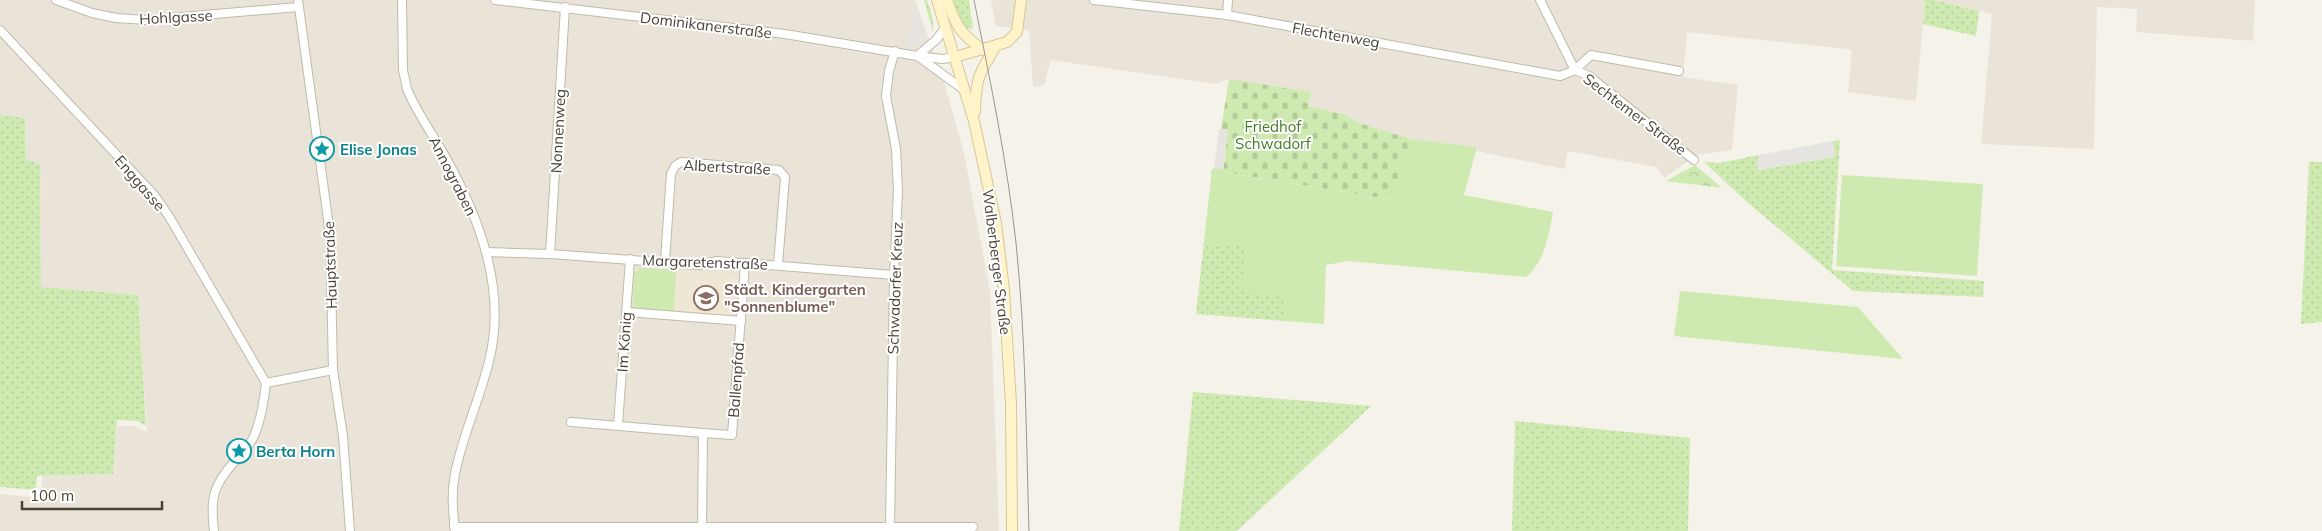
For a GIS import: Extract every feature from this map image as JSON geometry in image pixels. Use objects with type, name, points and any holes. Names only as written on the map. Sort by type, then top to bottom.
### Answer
[{"type":"main road","name":"Walberberger Straße","points":[[938,0],[974,121],[996,224],[1004,290],[1011,403],[1012,531]]},
{"type":"main road","points":[[947,0],[956,25],[966,38],[983,50]]},
{"type":"main road","points":[[955,57],[1007,42],[1017,32],[1021,0]]},
{"type":"main road","points":[[974,121],[976,82],[996,46]]},
{"type":"street","name":"Hohlgasse","points":[[56,0],[92,13],[116,18],[146,20],[298,3]]},
{"type":"street","name":"Annograben","points":[[402,0],[403,70],[406,89],[467,199],[486,252],[492,277],[493,338],[489,361],[454,475],[452,506],[455,529]]},
{"type":"street","name":"Dominikanerstraße","points":[[495,0],[778,34],[917,56],[943,59],[955,57]]},
{"type":"street","name":"Flechtenweg","points":[[1094,0],[1227,15],[1560,76],[1575,70]]},
{"type":"street","points":[[1227,15],[1228,0]]},
{"type":"street","name":"Sechtemer Straße","points":[[1540,0],[1575,70],[1589,76],[1694,160]]},
{"type":"street","name":"Hauptstraße","points":[[298,3],[324,173],[330,234],[333,370],[343,436],[350,531]]},
{"type":"street","name":"Nonnenweg","points":[[550,254],[565,7]]},
{"type":"street","points":[[917,56],[936,40],[946,28]]},
{"type":"street","name":"Enggasse","points":[[0,30],[155,196],[170,218],[266,384]]},
{"type":"street","name":"Schwadorfer Kreuz","points":[[887,529],[898,191],[896,149],[886,96],[889,71],[895,51]]},
{"type":"street","name":"Sechtemer Straße","points":[[1575,70],[1591,55],[1678,71]]},
{"type":"street","name":"Dominikanerstraße","points":[[917,56],[965,90]]},
{"type":"street","name":"Albertstraße","points":[[665,261],[671,174],[675,166],[681,162],[779,170],[785,177],[778,265]]},
{"type":"street","name":"Margaretenstraße","points":[[486,252],[665,261],[699,265],[717,261],[894,275]]},
{"type":"street","name":"Im König","points":[[618,425],[630,259]]},
{"type":"street","name":"Ballenpfad","points":[[703,433],[732,434],[745,263]]},
{"type":"street","points":[[627,312],[741,320]]},
{"type":"street","points":[[214,531],[211,507],[214,490],[224,473],[254,437],[263,407],[266,384],[333,370]]},
{"type":"street","points":[[571,422],[703,433],[702,527]]},
{"type":"street","points":[[455,529],[675,529],[702,527],[887,529],[973,527]]},
{"type":"shaded area","points":[[0,0],[915,0],[944,82],[964,153],[990,291],[999,531],[0,531],[0,494],[42,498],[42,476],[113,474],[117,426],[134,426],[147,432],[138,295],[41,287],[40,164],[26,160],[25,118],[0,115]]},
{"type":"shaded area","points":[[991,0],[1925,0],[1916,101],[1848,92],[1852,51],[1847,49],[1687,32],[1683,77],[1738,85],[1732,150],[1697,155],[1664,178],[1656,167],[1568,151],[1564,169],[1476,151],[1477,147],[1411,139],[1359,123],[1344,114],[1308,106],[1311,93],[1229,79],[1216,84],[1051,60],[1044,85],[1033,87],[1029,30],[996,26]]},
{"type":"shaded area","points":[[1934,0],[2255,0],[2253,41],[2136,32],[2137,9],[2097,7],[2094,149],[1981,144],[1992,14]]},
{"type":"shaded area","points":[[919,12],[928,38],[922,44],[909,45],[912,14]]},
{"type":"shaded area","points":[[1219,129],[1228,130],[1223,169],[1214,168]]},
{"type":"shaded area","points":[[1833,141],[1835,157],[1757,170],[1758,155]]},
{"type":"shaded area","name":"Städt. Kindergarten \"Sonnenblume\"","points":[[676,270],[734,274],[737,276],[739,283],[736,316],[674,312]]},
{"type":"green space","points":[[924,0],[927,0],[931,12],[933,32]]},
{"type":"green space","points":[[953,0],[969,0],[973,29],[964,27]]},
{"type":"green space","points":[[1925,0],[1934,0],[1979,11],[1976,36],[1923,24]]},
{"type":"green space","name":"Friedhof Schwadorf","points":[[1229,79],[1311,92],[1308,106],[1344,114],[1359,123],[1411,139],[1392,200],[1223,172],[1228,130],[1221,129]]},
{"type":"green space","points":[[0,115],[25,118],[26,160],[40,164],[41,287],[138,295],[146,426],[138,421],[117,420],[113,474],[37,476],[36,490],[0,487]]},
{"type":"green space","points":[[1411,139],[1477,147],[1464,195],[1553,212],[1542,256],[1538,264],[1526,277],[1348,261],[1326,265],[1324,324],[1284,321],[1286,295],[1241,292],[1246,247],[1204,243],[1213,172],[1223,172],[1391,200]]},
{"type":"green space","points":[[1840,140],[1832,270],[1984,281],[1983,297],[1853,291],[1747,202],[1704,162],[1720,163],[1758,155],[1758,170],[1835,157],[1833,141]]},
{"type":"green space","points":[[2309,162],[2322,162],[2322,322],[2301,324]]},
{"type":"green space","points":[[1695,165],[1722,188],[1666,181]]},
{"type":"green space","points":[[1212,169],[1223,169],[1223,172],[1213,172],[1246,247],[1286,295],[1284,321],[1196,314]]},
{"type":"green space","points":[[1842,175],[1983,184],[1977,276],[1836,266]]},
{"type":"green space","points":[[641,268],[676,270],[674,312],[633,309],[634,273]]},
{"type":"green space","points":[[1680,291],[1858,307],[1903,359],[1674,336]]},
{"type":"green space","points":[[1193,392],[1371,406],[1237,531],[1179,531]]},
{"type":"green space","points":[[1515,421],[1690,438],[1688,531],[1512,531]]},
{"type":"tram line","points":[[974,0],[1003,151],[1016,243],[1024,351],[1029,531]]},
{"type":"place","name":"Elise Jonas","points":[[322,149]]},
{"type":"place","name":"Städt. Kindergarten \"Sonnenblume\"","points":[[706,298]]},
{"type":"place","name":"Berta Horn","points":[[239,451]]}]
